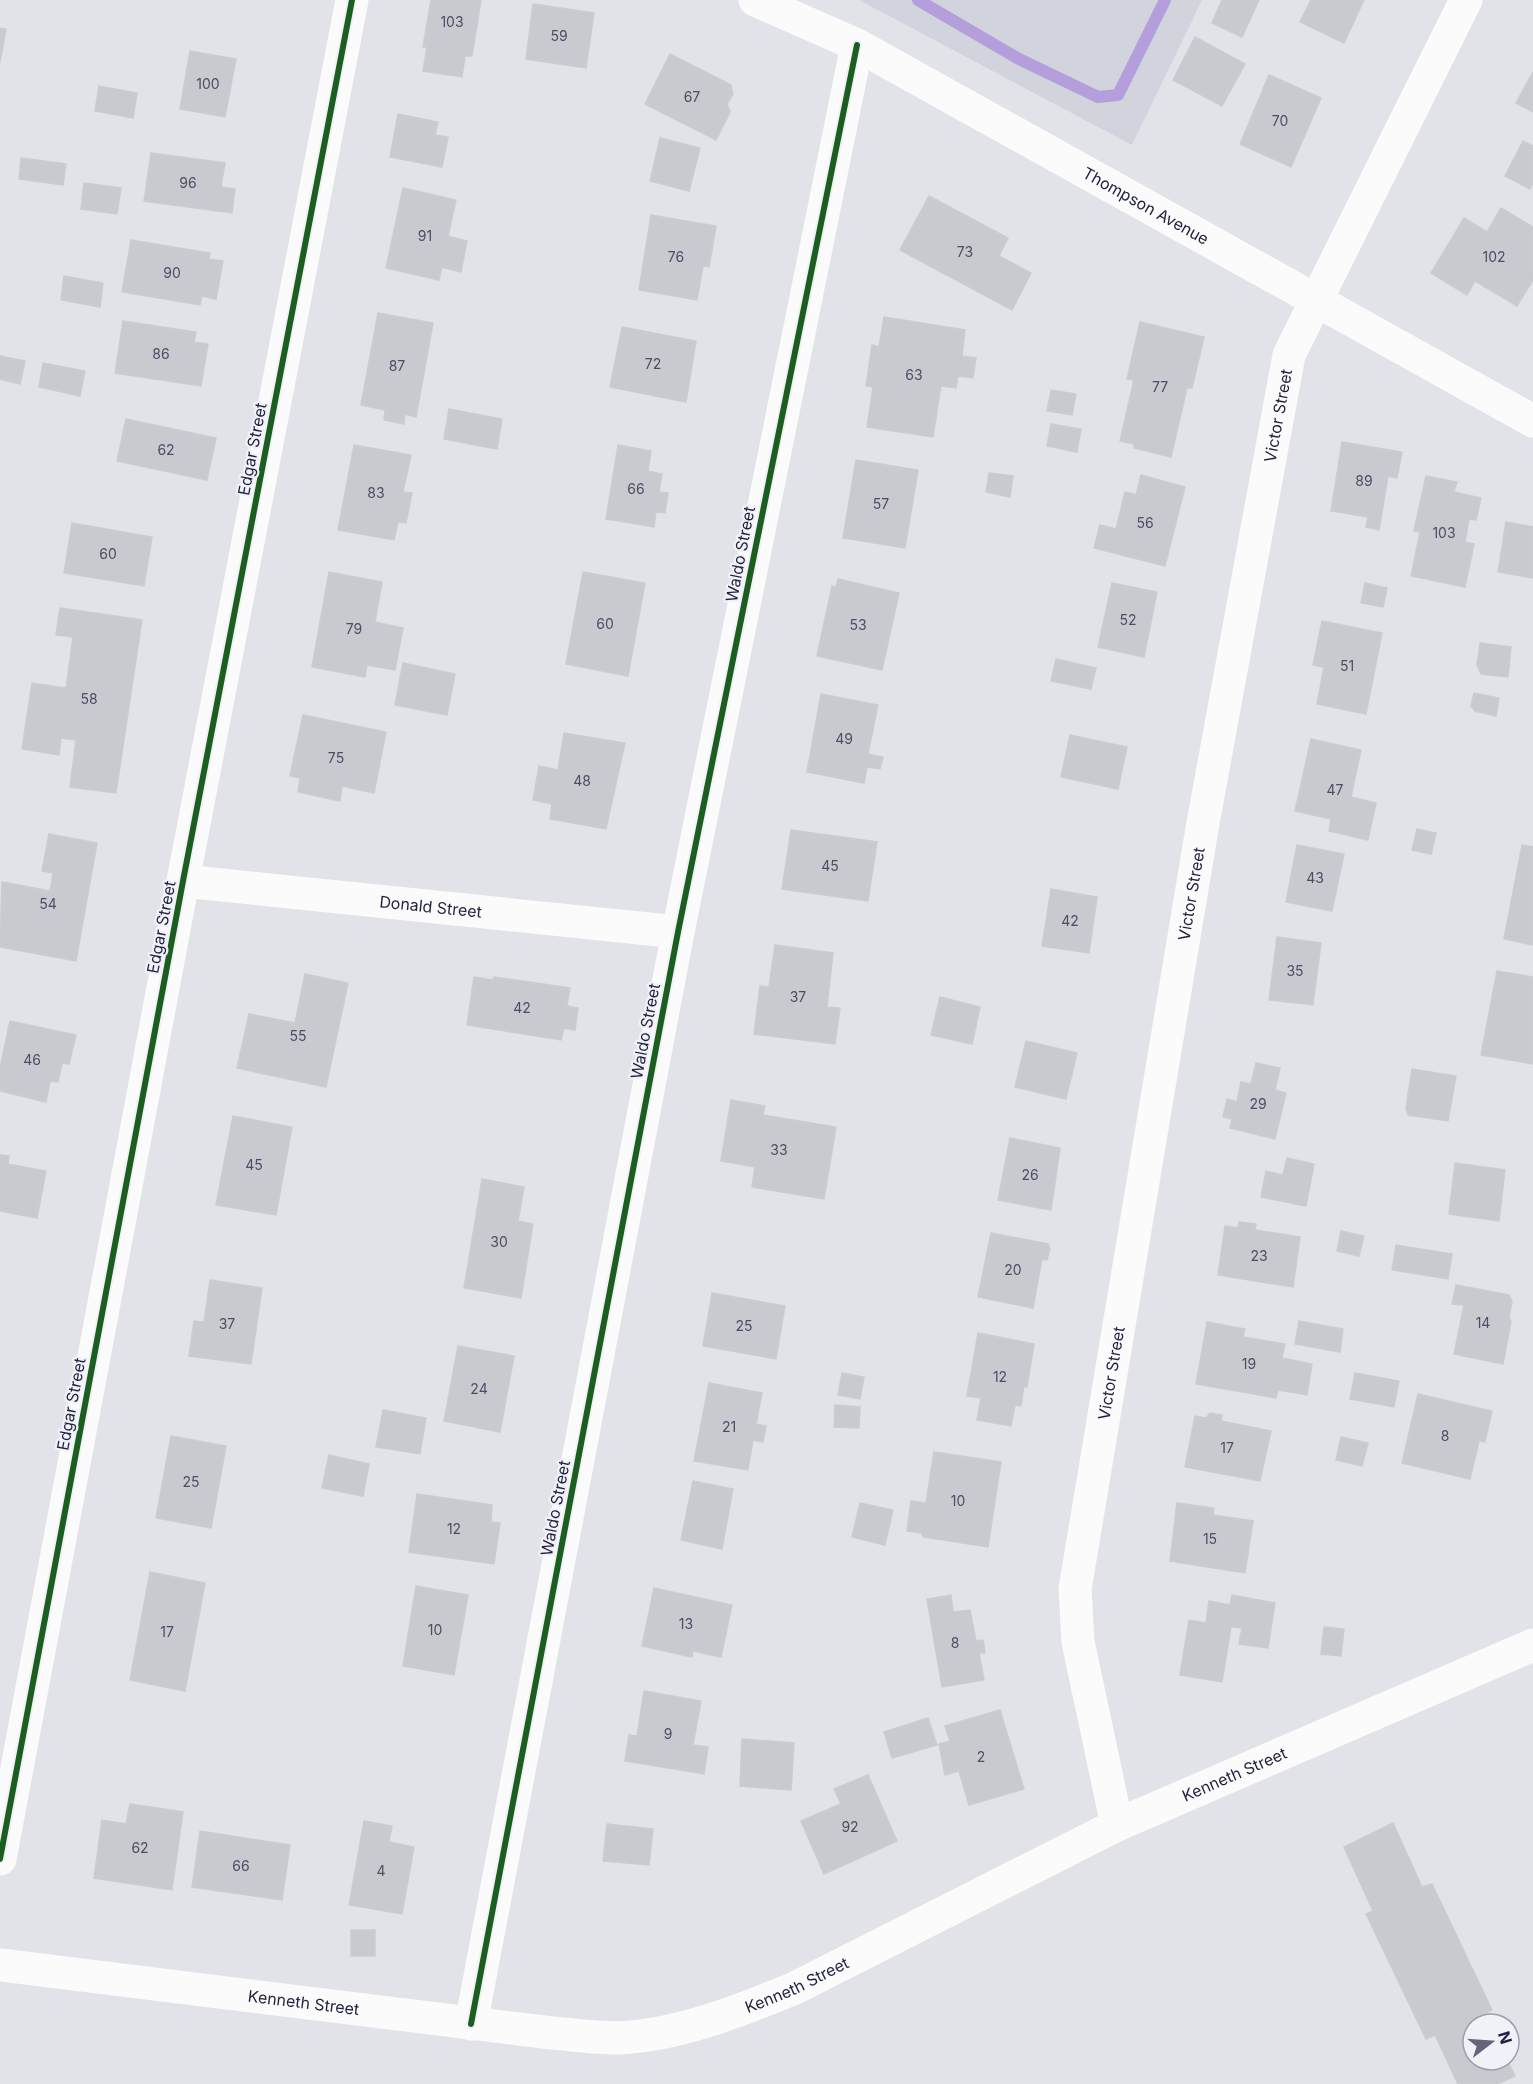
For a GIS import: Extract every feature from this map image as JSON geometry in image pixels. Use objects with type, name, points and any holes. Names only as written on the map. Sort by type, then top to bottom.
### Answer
[{"type":"street","name":"Edgar Street","points":[[0,1859],[183,881],[352,0]]},
{"type":"street","name":"Thompson Avenue","points":[[755,0],[857,45],[1533,421]]},
{"type":"street","name":"Victor Street","points":[[1117,1825],[1078,1642],[1075,1589],[1203,824],[1289,356],[1466,0]]},
{"type":"street","name":"Waldo Street","points":[[471,2024],[678,932],[857,45]]},
{"type":"street","name":"Donald Street","points":[[183,881],[678,932]]},
{"type":"street","name":"Kenneth Street","points":[[0,1965],[471,2024],[552,2033],[630,2038],[690,2025],[754,2005],[795,1988],[1117,1825],[1533,1645]]},
{"type":"shaded area","points":[[859,0],[1202,0],[1132,145]]},
{"type":"building","points":[[431,0],[481,0],[472,56],[465,56],[462,77],[423,71],[427,47],[423,47]]},
{"type":"building","points":[[1222,0],[1259,0],[1242,37],[1212,23]]},
{"type":"building","points":[[1311,0],[1364,0],[1344,43],[1300,22]]},
{"type":"building","points":[[533,4],[594,13],[586,68],[526,59]]},
{"type":"building","points":[[0,28],[6,29],[0,62]]},
{"type":"building","points":[[1195,37],[1245,64],[1222,106],[1173,80]]},
{"type":"building","points":[[190,51],[236,59],[225,117],[180,109]]},
{"type":"building","points":[[670,54],[731,85],[733,94],[727,104],[730,112],[716,140],[645,104]]},
{"type":"building","points":[[1533,72],[1533,112],[1516,103]]},
{"type":"building","points":[[1269,75],[1321,98],[1291,167],[1240,144]]},
{"type":"building","points":[[99,86],[137,93],[133,118],[95,111]]},
{"type":"building","points":[[398,114],[438,122],[435,135],[448,137],[442,167],[390,157]]},
{"type":"building","points":[[660,138],[700,148],[689,191],[650,181]]},
{"type":"building","points":[[1523,141],[1533,146],[1533,182],[1530,189],[1505,176]]},
{"type":"building","points":[[151,153],[225,163],[221,187],[235,189],[232,213],[144,201]]},
{"type":"building","points":[[21,158],[66,164],[63,185],[19,179]]},
{"type":"building","points":[[84,183],[121,188],[117,214],[81,209]]},
{"type":"building","points":[[403,188],[456,200],[448,236],[467,241],[461,272],[442,267],[439,280],[386,268]]},
{"type":"building","points":[[929,196],[1008,238],[999,256],[1031,273],[1012,310],[900,250]]},
{"type":"building","points":[[1501,208],[1533,227],[1533,280],[1517,306],[1475,281],[1467,295],[1431,273],[1464,218],[1487,232]]},
{"type":"building","points":[[651,215],[716,226],[709,267],[703,266],[697,300],[639,290]]},
{"type":"building","points":[[131,240],[210,253],[209,259],[223,261],[216,299],[202,296],[200,305],[122,292]]},
{"type":"building","points":[[64,276],[103,283],[100,307],[61,300]]},
{"type":"building","points":[[378,313],[433,323],[416,417],[405,414],[404,424],[384,420],[385,410],[361,405]]},
{"type":"building","points":[[884,317],[965,330],[962,356],[976,358],[973,378],[958,376],[956,388],[941,386],[933,437],[867,427],[873,387],[866,386],[872,345],[879,347]]},
{"type":"building","points":[[123,321],[196,332],[194,342],[208,344],[201,386],[115,373]]},
{"type":"building","points":[[1140,322],[1204,337],[1192,388],[1187,388],[1171,457],[1134,448],[1134,444],[1120,441],[1134,380],[1127,379]]},
{"type":"building","points":[[622,327],[696,341],[686,402],[610,387]]},
{"type":"building","points":[[0,356],[25,361],[20,384],[0,379]]},
{"type":"building","points":[[43,363],[85,371],[80,396],[39,387]]},
{"type":"building","points":[[1051,390],[1076,394],[1072,415],[1047,411]]},
{"type":"building","points":[[449,409],[502,419],[497,449],[444,439]]},
{"type":"building","points":[[126,419],[216,438],[207,480],[117,461]]},
{"type":"building","points":[[1051,424],[1081,429],[1077,452],[1047,446]]},
{"type":"building","points":[[1342,442],[1402,452],[1397,478],[1388,476],[1379,530],[1366,527],[1368,517],[1331,511]]},
{"type":"building","points":[[354,445],[411,455],[403,492],[412,493],[406,523],[398,522],[394,540],[338,530]]},
{"type":"building","points":[[618,445],[651,451],[648,471],[662,474],[659,492],[668,493],[665,513],[656,512],[654,527],[606,519]]},
{"type":"building","points":[[856,460],[918,470],[905,548],[843,538]]},
{"type":"building","points":[[989,473],[1013,476],[1010,497],[986,492]]},
{"type":"building","points":[[1141,475],[1185,487],[1165,566],[1094,548],[1100,525],[1116,529],[1125,492],[1136,495]]},
{"type":"building","points":[[1426,476],[1457,482],[1454,492],[1481,498],[1476,520],[1469,519],[1465,542],[1474,544],[1465,587],[1411,576],[1420,532],[1414,531]]},
{"type":"building","points":[[1506,522],[1533,527],[1533,578],[1498,572]]},
{"type":"building","points":[[72,523],[152,537],[144,586],[64,573]]},
{"type":"building","points":[[329,572],[382,582],[375,622],[403,628],[395,670],[367,665],[365,677],[312,667]]},
{"type":"building","points":[[583,572],[645,583],[628,676],[566,664]]},
{"type":"building","points":[[838,579],[899,593],[882,670],[817,656],[832,586],[836,587]]},
{"type":"building","points":[[1112,583],[1157,592],[1144,657],[1098,647]]},
{"type":"building","points":[[1365,583],[1387,588],[1383,607],[1361,603]]},
{"type":"building","points":[[60,608],[142,620],[116,793],[70,787],[76,740],[61,738],[59,755],[22,749],[32,683],[66,688],[73,637],[56,635]]},
{"type":"building","points":[[1322,621],[1382,633],[1366,714],[1317,704],[1324,667],[1313,665]]},
{"type":"building","points":[[1480,643],[1511,647],[1508,677],[1481,674],[1477,665]]},
{"type":"building","points":[[1056,659],[1096,668],[1091,689],[1051,681]]},
{"type":"building","points":[[403,663],[455,674],[447,715],[395,705]]},
{"type":"building","points":[[1474,693],[1499,698],[1496,716],[1475,711],[1471,706]]},
{"type":"building","points":[[821,694],[878,705],[868,754],[883,757],[880,769],[867,767],[864,783],[807,772]]},
{"type":"building","points":[[303,715],[386,732],[374,793],[342,786],[340,801],[298,792],[300,778],[290,776]]},
{"type":"building","points":[[564,733],[625,743],[606,829],[550,819],[552,804],[533,800],[539,766],[558,770]]},
{"type":"building","points":[[1070,735],[1127,747],[1118,789],[1061,777]]},
{"type":"building","points":[[1311,739],[1361,750],[1351,797],[1376,803],[1368,840],[1329,831],[1331,819],[1295,811]]},
{"type":"building","points":[[1417,829],[1436,833],[1431,854],[1412,850]]},
{"type":"building","points":[[791,830],[877,842],[868,901],[782,889]]},
{"type":"building","points":[[49,834],[97,843],[76,961],[0,947],[2,882],[50,891],[53,873],[42,871]]},
{"type":"building","points":[[1297,845],[1344,854],[1332,911],[1286,902]]},
{"type":"building","points":[[1522,845],[1533,847],[1533,945],[1504,939]]},
{"type":"building","points":[[1051,889],[1097,897],[1089,953],[1042,946]]},
{"type":"building","points":[[1277,937],[1321,943],[1313,1005],[1269,1000]]},
{"type":"building","points":[[775,945],[833,953],[827,1007],[840,1008],[835,1044],[754,1034],[760,986],[769,987]]},
{"type":"building","points":[[1497,971],[1533,977],[1533,1064],[1481,1055]]},
{"type":"building","points":[[305,974],[348,983],[326,1087],[237,1068],[249,1014],[295,1023]]},
{"type":"building","points":[[474,977],[493,980],[494,977],[570,988],[567,1006],[578,1008],[575,1030],[564,1028],[561,1040],[467,1025]]},
{"type":"building","points":[[940,997],[980,1007],[972,1044],[931,1035]]},
{"type":"building","points":[[10,1021],[76,1035],[69,1064],[62,1063],[58,1082],[50,1081],[46,1102],[0,1091],[0,1068]]},
{"type":"building","points":[[1026,1041],[1077,1053],[1066,1099],[1015,1087]]},
{"type":"building","points":[[1256,1063],[1280,1068],[1275,1090],[1286,1093],[1275,1139],[1230,1128],[1232,1119],[1223,1117],[1227,1099],[1237,1102],[1241,1082],[1251,1084]]},
{"type":"building","points":[[1412,1069],[1456,1076],[1448,1121],[1408,1115],[1406,1108]]},
{"type":"building","points":[[731,1100],[765,1106],[763,1115],[836,1127],[824,1199],[752,1187],[755,1167],[721,1161]]},
{"type":"building","points":[[233,1116],[292,1127],[276,1215],[216,1205]]},
{"type":"building","points":[[1010,1138],[1060,1148],[1051,1210],[998,1200]]},
{"type":"building","points":[[0,1155],[9,1156],[8,1164],[46,1171],[37,1218],[0,1211]]},
{"type":"building","points":[[1287,1158],[1314,1164],[1306,1206],[1261,1197],[1266,1171],[1283,1175]]},
{"type":"building","points":[[1455,1163],[1505,1170],[1499,1221],[1449,1214]]},
{"type":"building","points":[[482,1179],[524,1187],[518,1221],[533,1224],[521,1298],[464,1288]]},
{"type":"building","points":[[1239,1222],[1256,1224],[1255,1230],[1300,1237],[1293,1287],[1218,1275],[1225,1226],[1238,1228]]},
{"type":"building","points":[[1341,1231],[1364,1236],[1359,1256],[1337,1251]]},
{"type":"building","points":[[991,1233],[1048,1244],[1050,1249],[1047,1260],[1042,1259],[1033,1308],[978,1297]]},
{"type":"building","points":[[1396,1245],[1452,1254],[1448,1279],[1392,1270]]},
{"type":"building","points":[[210,1280],[262,1288],[251,1364],[189,1356],[194,1321],[204,1322]]},
{"type":"building","points":[[1456,1285],[1509,1295],[1512,1301],[1509,1317],[1511,1322],[1503,1364],[1454,1354],[1464,1305],[1452,1304]]},
{"type":"building","points":[[712,1293],[785,1306],[776,1359],[703,1346]]},
{"type":"building","points":[[1299,1321],[1343,1329],[1340,1352],[1295,1344]]},
{"type":"building","points":[[1207,1322],[1245,1329],[1243,1337],[1285,1344],[1282,1358],[1312,1364],[1307,1395],[1278,1390],[1276,1398],[1196,1384]]},
{"type":"building","points":[[978,1333],[1034,1344],[1027,1387],[1024,1386],[1021,1406],[1015,1405],[1011,1426],[977,1420],[981,1398],[967,1396]]},
{"type":"building","points":[[458,1346],[514,1356],[500,1432],[444,1421]]},
{"type":"building","points":[[842,1373],[864,1377],[860,1399],[838,1395]]},
{"type":"building","points":[[1355,1373],[1399,1381],[1394,1407],[1350,1399]]},
{"type":"building","points":[[709,1383],[762,1393],[756,1424],[766,1426],[763,1442],[753,1440],[748,1470],[694,1461]]},
{"type":"building","points":[[1418,1394],[1492,1411],[1485,1442],[1479,1441],[1470,1479],[1402,1463]]},
{"type":"building","points":[[835,1405],[860,1407],[859,1428],[834,1427]]},
{"type":"building","points":[[383,1410],[426,1418],[420,1454],[376,1447]]},
{"type":"building","points":[[1210,1413],[1222,1415],[1221,1421],[1271,1431],[1260,1481],[1185,1467],[1195,1416],[1206,1418]]},
{"type":"building","points":[[171,1436],[226,1446],[211,1528],[156,1518]]},
{"type":"building","points":[[1341,1437],[1368,1443],[1362,1466],[1336,1460]]},
{"type":"building","points":[[934,1452],[1001,1462],[988,1547],[924,1537],[921,1533],[907,1531],[911,1501],[926,1503]]},
{"type":"building","points":[[329,1455],[369,1464],[363,1496],[322,1488]]},
{"type":"building","points":[[693,1481],[733,1489],[722,1549],[681,1540]]},
{"type":"building","points":[[417,1494],[492,1505],[491,1522],[500,1523],[494,1564],[409,1552]]},
{"type":"building","points":[[860,1503],[893,1510],[885,1545],[852,1537]]},
{"type":"building","points":[[1177,1503],[1214,1508],[1213,1515],[1253,1521],[1245,1573],[1170,1561]]},
{"type":"building","points":[[150,1572],[205,1583],[185,1691],[130,1680]]},
{"type":"building","points":[[416,1586],[468,1595],[454,1675],[403,1666]]},
{"type":"building","points":[[654,1588],[732,1605],[721,1657],[693,1651],[692,1657],[642,1646]]},
{"type":"building","points":[[951,1595],[953,1612],[970,1610],[976,1641],[983,1640],[985,1653],[979,1653],[984,1680],[942,1687],[927,1599]]},
{"type":"building","points":[[1232,1595],[1275,1603],[1268,1648],[1239,1644],[1242,1628],[1231,1627],[1222,1682],[1180,1675],[1189,1620],[1206,1623],[1209,1601],[1230,1605]]},
{"type":"building","points":[[1324,1627],[1344,1629],[1341,1656],[1321,1654]]},
{"type":"building","points":[[644,1691],[701,1701],[693,1745],[708,1747],[704,1774],[625,1761],[629,1735],[637,1736]]},
{"type":"building","points":[[1000,1710],[1024,1789],[969,1805],[959,1771],[945,1775],[939,1744],[950,1741],[945,1726]]},
{"type":"building","points":[[928,1718],[937,1745],[892,1758],[884,1732]]},
{"type":"building","points":[[742,1739],[794,1743],[791,1790],[740,1786]]},
{"type":"building","points":[[868,1775],[897,1841],[824,1874],[801,1821],[841,1804],[834,1789]]},
{"type":"building","points":[[130,1804],[183,1812],[172,1890],[94,1878],[102,1820],[126,1824]]},
{"type":"building","points":[[364,1821],[392,1826],[389,1842],[414,1847],[402,1914],[349,1905]]},
{"type":"building","points":[[1393,1823],[1422,1887],[1432,1884],[1492,2010],[1461,2012],[1461,2072],[1513,2072],[1515,2076],[1498,2084],[1458,2084],[1435,2035],[1426,2039],[1366,1914],[1373,1911],[1344,1847]]},
{"type":"building","points":[[607,1824],[653,1829],[649,1865],[603,1861]]},
{"type":"building","points":[[200,1831],[290,1845],[282,1900],[192,1887]]},
{"type":"building","points":[[351,1930],[375,1930],[375,1956],[351,1956]]},
{"type":"waterway","points":[[918,0],[1019,59],[1098,97],[1118,95],[1165,0]]},
{"type":"cycle path","points":[[0,1859],[183,881],[352,0]]},
{"type":"cycle path","points":[[471,2024],[678,932],[857,45]]}]
